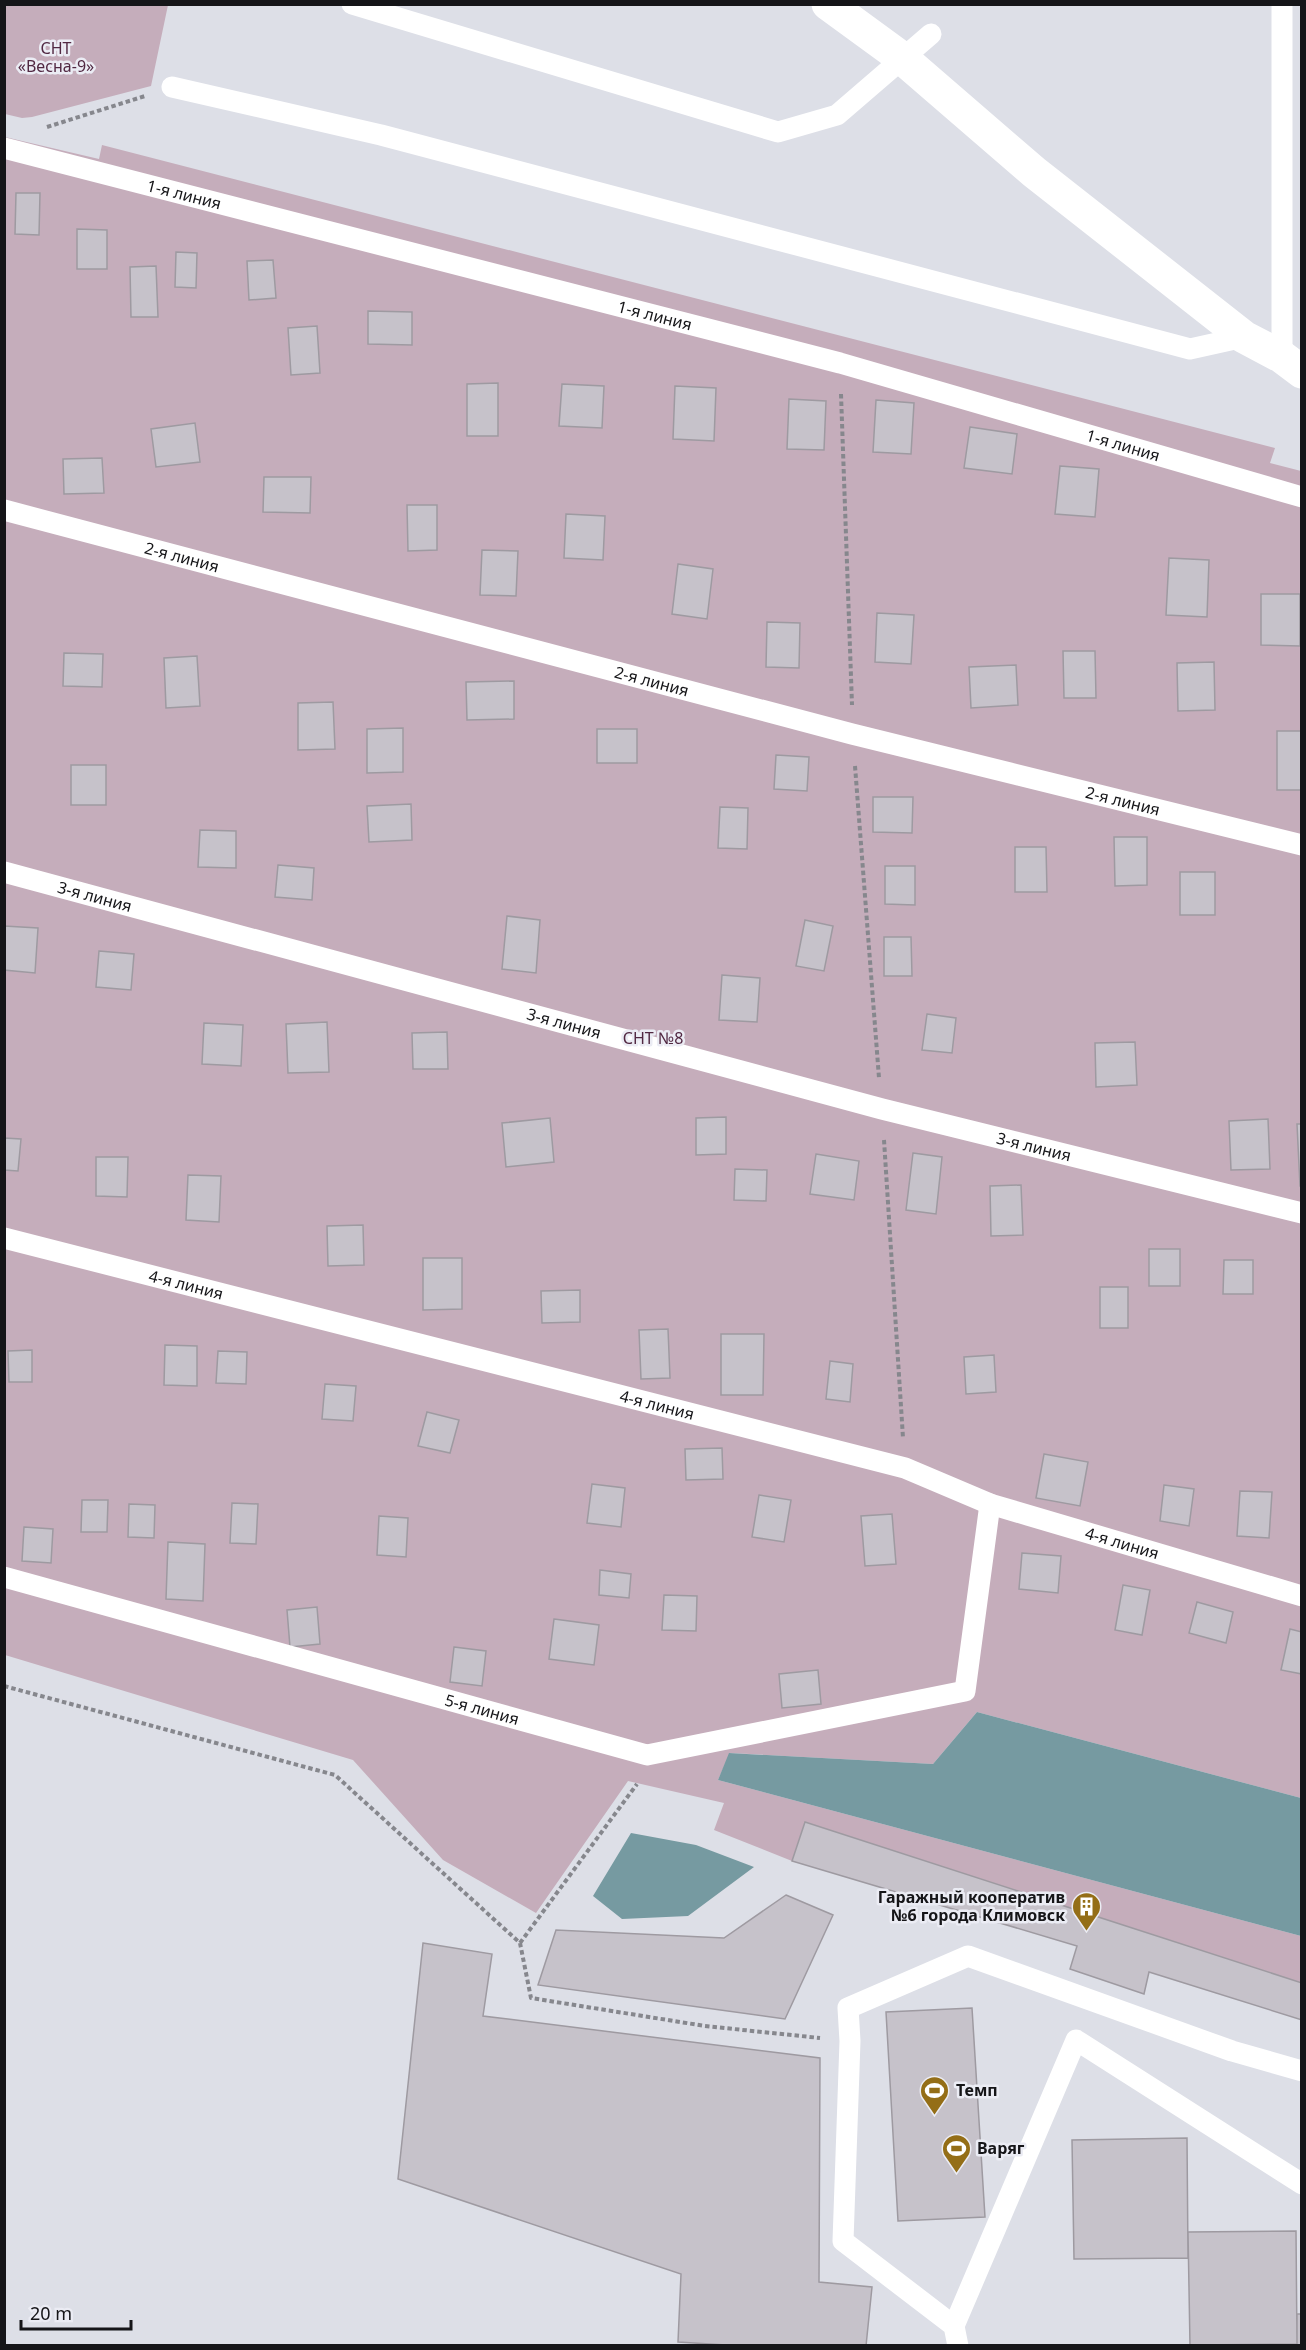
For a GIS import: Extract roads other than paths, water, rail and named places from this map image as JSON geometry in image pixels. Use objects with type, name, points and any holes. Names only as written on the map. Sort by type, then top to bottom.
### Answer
[{"type":"street","points":[[828,4],[902,58],[1034,172],[1244,337],[1292,364]]},
{"type":"lane","points":[[352,4],[778,132],[837,116],[931,34]]},
{"type":"lane","points":[[1282,4],[1292,364]]},
{"type":"lane","points":[[172,87],[381,135],[1190,349],[1244,337]]},
{"type":"lane","name":"1-я линия","points":[[4,148],[840,363],[1302,497]]},
{"type":"lane","name":"2-я линия","points":[[4,510],[852,734],[1302,845]]},
{"type":"lane","name":"3-я линия","points":[[4,873],[882,1109],[1302,1213]]},
{"type":"lane","name":"4-я линия","points":[[4,1238],[905,1468],[990,1504],[1302,1596]]},
{"type":"lane","name":"5-я линия","points":[[4,1577],[647,1755],[965,1691],[990,1504]]},
{"type":"lane","points":[[1302,2071],[1232,2051],[968,1956],[848,2008],[850,2041],[843,2241],[956,2336],[1076,2040],[1302,2184]]},
{"type":"water","points":[[977,1712],[1301,1798],[1301,1936],[718,1780],[729,1753],[933,1764]]},
{"type":"water","points":[[631,1833],[696,1845],[754,1867],[688,1916],[622,1919],[593,1896]]},
{"type":"place","name":"Гаражный кооператив №6 города Климовск","points":[[1086,1932]]},
{"type":"place","name":"Темп","points":[[935,2116]]},
{"type":"place","name":"Варяг","points":[[956,2174]]},
{"type":"park label","name":"СНТ «Весна-9»","points":[[56,57]]},
{"type":"park label","name":"СНТ №8","points":[[653,1038]]}]
